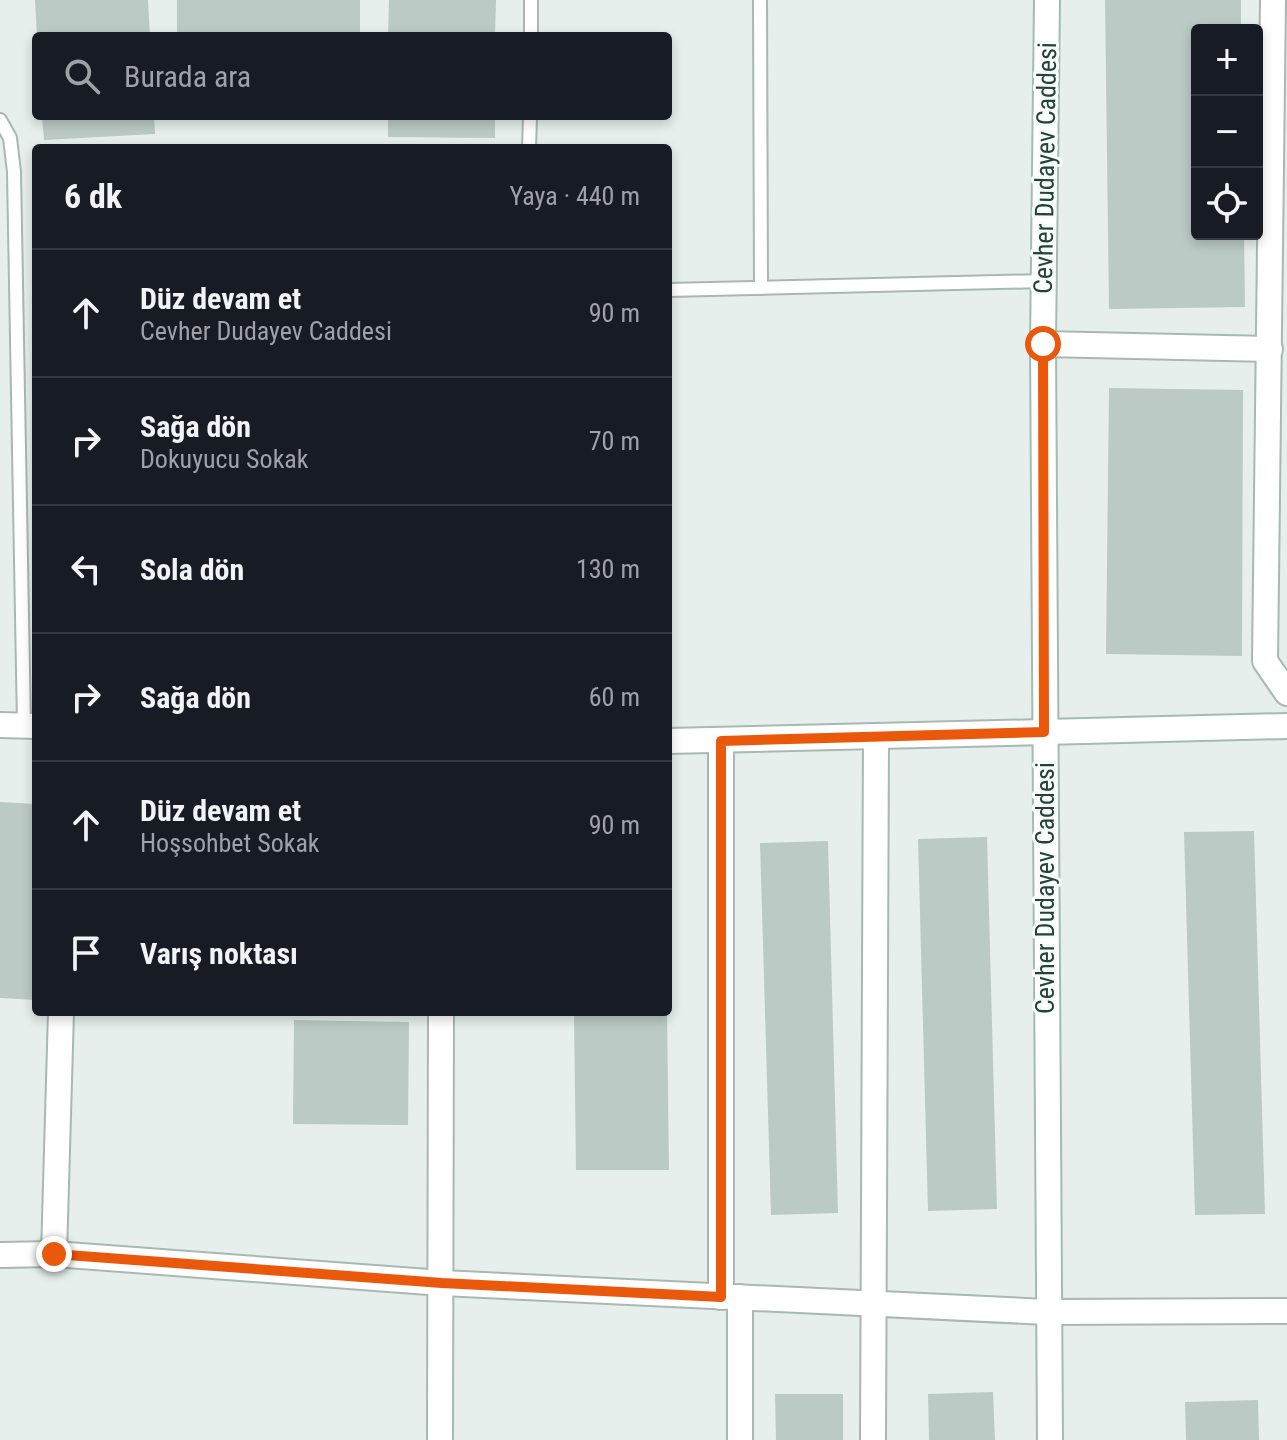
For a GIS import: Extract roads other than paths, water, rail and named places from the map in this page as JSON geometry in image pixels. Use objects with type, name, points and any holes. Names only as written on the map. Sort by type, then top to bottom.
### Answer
[{"type":"street","name":"Cevher Dudayev Caddesi","points":[[1047,0],[1043,344],[1050,1440]]},
{"type":"street","points":[[1273,0],[1279,242],[1270,349],[1265,661],[1287,693]]},
{"type":"street","points":[[1043,344],[1270,349]]},
{"type":"street","points":[[672,741],[1287,726]]},
{"type":"street","points":[[873,1440],[876,736]]},
{"type":"street","points":[[721,741],[730,1297],[740,1440]]},
{"type":"street","points":[[54,1254],[61,1016]]},
{"type":"street","points":[[440,1440],[441,1016]]},
{"type":"street","points":[[0,1255],[54,1254],[442,1283],[1047,1312],[1287,1311]]},
{"type":"lane","points":[[531,0],[531,32]]},
{"type":"lane","points":[[760,0],[761,288]]},
{"type":"lane","points":[[0,120],[10,138],[14,172],[20,726]]},
{"type":"lane","points":[[529,144],[530,120]]},
{"type":"lane","points":[[672,290],[1043,281]]}]
